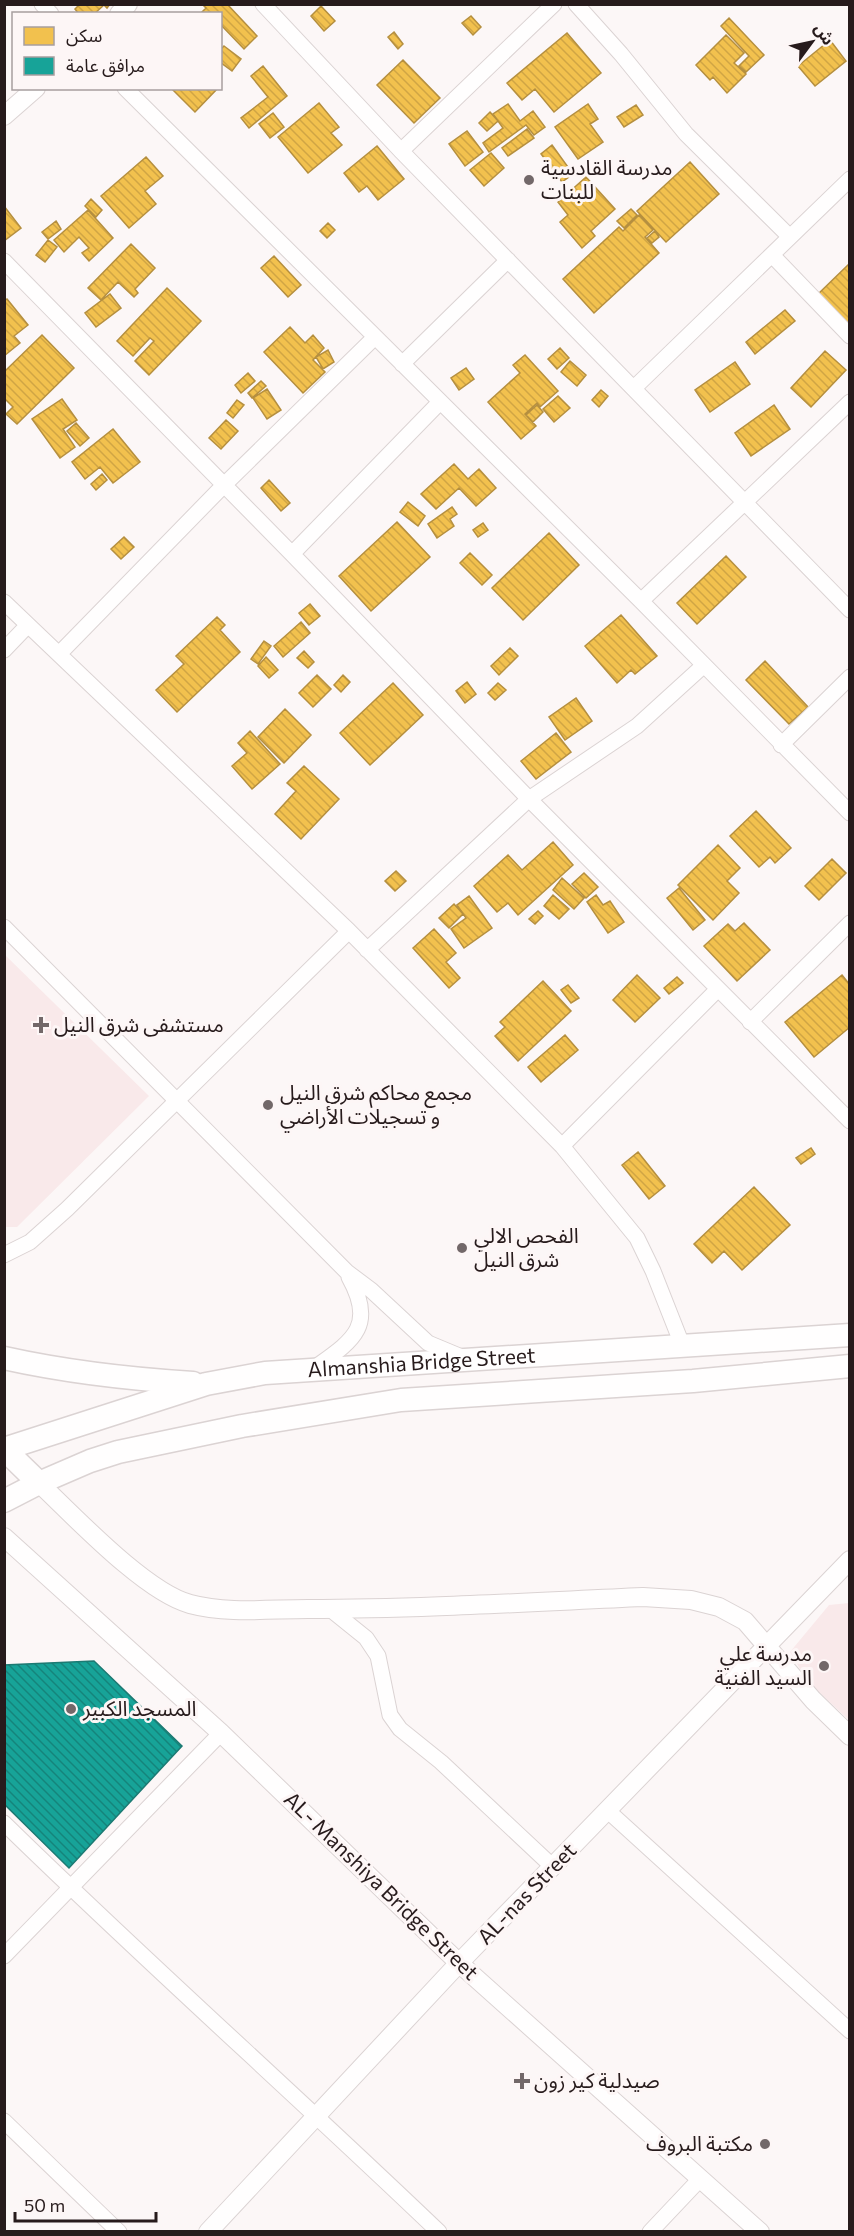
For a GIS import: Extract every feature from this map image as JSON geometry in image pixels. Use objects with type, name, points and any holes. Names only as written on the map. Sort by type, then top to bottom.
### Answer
[{"type":"main road","name":"Almanshia Bridge Street","points":[[39,1483],[5,1449],[206,1383],[265,1373],[313,1369],[849,1335]]},
{"type":"main road","points":[[4,1358],[54,1369],[128,1379],[206,1383]]},
{"type":"main road","name":"Almanshia Bridge Street","points":[[4,1501],[90,1461],[144,1446],[242,1426],[401,1400],[681,1382],[849,1366]]},
{"type":"street","points":[[264,4],[400,151],[849,610]]},
{"type":"street","points":[[400,151],[554,4]]},
{"type":"street","points":[[576,4],[621,54],[687,135],[790,237]]},
{"type":"street","points":[[4,116],[34,90]]},
{"type":"street","points":[[128,90],[849,813]]},
{"type":"street","points":[[634,388],[849,178]]},
{"type":"street","points":[[772,255],[849,336]]},
{"type":"street","points":[[402,364],[508,260]]},
{"type":"street","points":[[4,261],[529,799],[849,1121]]},
{"type":"street","points":[[60,653],[224,485],[375,337]]},
{"type":"street","points":[[640,601],[849,402]]},
{"type":"street","points":[[292,554],[440,403]]},
{"type":"street","points":[[4,602],[349,931],[562,1146],[637,1238],[653,1271],[683,1347]]},
{"type":"street","points":[[4,650],[28,625]]},
{"type":"street","points":[[368,950],[529,799],[637,726],[704,666]]},
{"type":"street","points":[[781,745],[849,677]]},
{"type":"street","points":[[750,1022],[849,923]]},
{"type":"street","points":[[4,927],[347,1272],[371,1290],[428,1343],[467,1360]]},
{"type":"street","points":[[4,1255],[30,1242],[178,1101],[349,931]]},
{"type":"street","points":[[562,1146],[717,990]]},
{"type":"street","points":[[313,1369],[351,1339],[362,1320],[360,1299],[347,1272]]},
{"type":"street","points":[[39,1483],[113,1553],[159,1589],[189,1604],[224,1609],[330,1609],[643,1597],[691,1600],[719,1607],[745,1621],[765,1647],[849,1736]]},
{"type":"street","name":"AL- Manshiya Bridge Street","points":[[4,1538],[221,1733],[459,1963],[760,2232]]},
{"type":"street","name":"AL-nas Street","points":[[208,2232],[459,1963],[765,1647],[843,1575],[849,1560]]},
{"type":"street","points":[[330,1609],[366,1638],[378,1656],[390,1715],[400,1729],[441,1762],[553,1867]]},
{"type":"street","points":[[4,1956],[221,1733]]},
{"type":"street","points":[[608,1811],[849,2031]]},
{"type":"street","points":[[4,1822],[71,1889],[439,2232]]},
{"type":"street","points":[[4,2121],[119,2232]]},
{"type":"street","points":[[650,2232],[701,2178]]},
{"type":"shaded area","name":"مستشفى شرق النيل","points":[[4,954],[149,1096],[17,1227],[4,1227]]},
{"type":"shaded area","name":"مدرسة علي السيد الفنية","points":[[849,1603],[849,1720],[807,1681],[790,1652],[829,1605]]},
{"type":"building: سكن","points":[[80,4],[110,4],[107,8],[104,5],[96,12],[77,12],[75,9]]},
{"type":"building: سكن","points":[[202,4],[227,4],[257,36],[244,49],[222,26],[222,12],[202,12],[206,8]]},
{"type":"building: سكن","points":[[321,6],[335,21],[324,31],[311,16]]},
{"type":"building: سكن","points":[[471,16],[481,27],[473,35],[462,23]]},
{"type":"building: سكن","points":[[729,18],[764,55],[746,72],[739,66],[749,56],[721,26]]},
{"type":"building: سكن","points":[[394,32],[403,44],[398,49],[388,37]]},
{"type":"building: سكن","points":[[567,33],[601,73],[554,112],[535,89],[522,100],[507,83]]},
{"type":"building: سكن","points":[[726,35],[744,53],[734,63],[746,74],[727,93],[713,77],[710,80],[696,65]]},
{"type":"building: سكن","points":[[830,40],[846,61],[815,86],[798,66]]},
{"type":"building: سكن","points":[[224,46],[241,59],[232,71],[222,64]]},
{"type":"building: سكن","points":[[403,60],[440,98],[414,123],[377,85]]},
{"type":"building: سكن","points":[[263,66],[287,96],[249,128],[241,118],[268,97],[251,76]]},
{"type":"building: سكن","points":[[173,90],[216,90],[195,112]]},
{"type":"building: سكن","points":[[319,103],[339,127],[331,133],[342,145],[308,173],[278,137]]},
{"type":"building: سكن","points":[[508,104],[520,121],[533,111],[545,127],[534,135],[526,125],[489,152],[483,143],[503,128],[493,114]]},
{"type":"building: سكن","points":[[588,104],[598,119],[590,124],[603,142],[578,159],[555,127]]},
{"type":"building: سكن","points":[[636,105],[643,115],[624,127],[617,117]]},
{"type":"building: سكن","points":[[490,112],[498,121],[487,131],[479,123]]},
{"type":"building: سكن","points":[[273,113],[284,127],[270,138],[259,124]]},
{"type":"building: سكن","points":[[527,129],[534,138],[508,156],[502,148]]},
{"type":"building: سكن","points":[[467,131],[483,152],[465,166],[449,144]]},
{"type":"building: سكن","points":[[552,145],[573,174],[562,182],[541,154]]},
{"type":"building: سكن","points":[[377,146],[404,179],[378,200],[367,186],[359,192],[344,173]]},
{"type":"building: سكن","points":[[491,153],[504,168],[484,186],[470,170]]},
{"type":"building: سكن","points":[[146,157],[163,176],[145,191],[156,204],[129,228],[101,196]]},
{"type":"building: سكن","points":[[690,162],[719,194],[666,242],[637,211]]},
{"type":"building: سكن","points":[[586,177],[615,209],[591,231],[595,236],[582,248],[560,222],[568,215],[558,202]]},
{"type":"building: سكن","points":[[91,199],[102,210],[96,217],[85,206]]},
{"type":"building: سكن","points":[[4,206],[21,228],[4,241]]},
{"type":"building: سكن","points":[[631,209],[637,215],[624,228],[617,221]]},
{"type":"building: سكن","points":[[88,210],[113,238],[89,261],[82,253],[89,248],[79,237],[64,252],[54,240]]},
{"type":"building: سكن","points":[[639,215],[653,230],[645,237],[659,253],[594,313],[563,279],[619,227],[623,231]]},
{"type":"building: سكن","points":[[56,221],[61,229],[48,239],[42,232]]},
{"type":"building: سكن","points":[[328,223],[335,230],[327,238],[320,231]]},
{"type":"building: سكن","points":[[655,231],[659,237],[652,243],[647,238]]},
{"type":"building: سكن","points":[[48,240],[57,247],[45,262],[36,255]]},
{"type":"building: سكن","points":[[131,244],[155,268],[135,289],[138,293],[134,297],[118,282],[101,300],[88,288]]},
{"type":"building: سكن","points":[[274,256],[301,285],[288,297],[261,268]]},
{"type":"building: سكن","points":[[850,263],[850,331],[815,297]]},
{"type":"building: سكن","points":[[167,288],[201,321],[149,375],[135,361],[154,341],[150,338],[133,356],[117,341]]},
{"type":"building: سكن","points":[[110,294],[121,308],[96,327],[85,313]]},
{"type":"building: سكن","points":[[7,299],[28,325],[14,336],[20,343],[4,356],[4,301]]},
{"type":"building: سكن","points":[[785,310],[795,321],[755,354],[746,342]]},
{"type":"building: سكن","points":[[290,327],[305,343],[313,335],[324,348],[313,360],[325,372],[303,393],[264,352]]},
{"type":"building: سكن","points":[[42,335],[74,368],[17,424],[6,414],[13,407],[4,398],[4,372]]},
{"type":"building: سكن","points":[[560,348],[569,358],[557,369],[548,359]]},
{"type":"building: سكن","points":[[328,350],[334,362],[323,369],[316,357]]},
{"type":"building: سكن","points":[[825,351],[846,370],[811,407],[791,388]]},
{"type":"building: سكن","points":[[525,355],[558,391],[540,407],[537,403],[525,414],[536,426],[521,439],[488,402],[520,373],[513,365]]},
{"type":"building: سكن","points":[[570,361],[586,375],[577,386],[561,372]]},
{"type":"building: سكن","points":[[735,362],[750,384],[710,412],[695,390]]},
{"type":"building: سكن","points":[[466,368],[474,379],[459,390],[451,378]]},
{"type":"building: سكن","points":[[248,373],[255,381],[241,393],[235,385]]},
{"type":"building: سكن","points":[[261,381],[266,386],[252,398],[248,393]]},
{"type":"building: سكن","points":[[267,389],[281,410],[267,419],[253,398]]},
{"type":"building: سكن","points":[[601,390],[608,396],[599,407],[592,400]]},
{"type":"building: سكن","points":[[558,396],[570,408],[554,422],[543,409]]},
{"type":"building: سكن","points":[[62,399],[77,420],[63,429],[75,447],[60,458],[32,419]]},
{"type":"building: سكن","points":[[237,400],[244,405],[233,418],[227,413]]},
{"type":"building: سكن","points":[[537,405],[543,412],[533,422],[526,415]]},
{"type":"building: سكن","points":[[774,405],[790,429],[751,456],[735,433]]},
{"type":"building: سكن","points":[[226,420],[238,431],[221,449],[209,438]]},
{"type":"building: سكن","points":[[76,423],[89,438],[80,446],[67,431]]},
{"type":"building: سكن","points":[[113,429],[140,462],[113,483],[100,467],[85,479],[72,462]]},
{"type":"building: سكن","points":[[454,464],[468,479],[479,469],[496,488],[476,506],[459,488],[436,509],[421,494]]},
{"type":"building: سكن","points":[[102,474],[107,480],[96,490],[91,484]]},
{"type":"building: سكن","points":[[269,480],[290,503],[281,511],[261,488]]},
{"type":"building: سكن","points":[[408,502],[425,516],[418,526],[400,512]]},
{"type":"building: سكن","points":[[452,507],[457,514],[450,519],[454,526],[437,538],[428,524]]},
{"type":"building: سكن","points":[[397,522],[430,557],[371,611],[339,576]]},
{"type":"building: سكن","points":[[483,523],[488,530],[478,537],[473,530]]},
{"type":"building: سكن","points":[[549,533],[579,565],[523,620],[492,588]]},
{"type":"building: سكن","points":[[124,537],[134,547],[121,559],[111,549]]},
{"type":"building: سكن","points":[[470,553],[492,575],[482,585],[460,563]]},
{"type":"building: سكن","points":[[726,556],[746,577],[697,624],[677,603]]},
{"type":"building: سكن","points":[[310,604],[320,616],[309,625],[299,613]]},
{"type":"building: سكن","points":[[621,615],[657,656],[635,674],[631,670],[617,683],[585,646]]},
{"type":"building: سكن","points":[[217,617],[225,625],[220,630],[240,652],[177,712],[156,690],[184,664],[176,656]]},
{"type":"building: سكن","points":[[301,622],[310,633],[283,657],[274,646]]},
{"type":"building: سكن","points":[[264,641],[271,646],[258,664],[251,659]]},
{"type":"building: سكن","points":[[510,648],[518,656],[499,675],[491,666]]},
{"type":"building: سكن","points":[[304,651],[314,662],[308,668],[297,658]]},
{"type":"building: سكن","points":[[266,657],[278,670],[269,678],[258,666]]},
{"type":"building: سكن","points":[[765,661],[808,707],[789,724],[746,680]]},
{"type":"building: سكن","points":[[317,675],[331,689],[313,707],[299,693]]},
{"type":"building: سكن","points":[[343,675],[350,682],[341,692],[334,685]]},
{"type":"building: سكن","points":[[467,682],[476,694],[465,703],[456,691]]},
{"type":"building: سكن","points":[[393,683],[423,715],[370,765],[340,733]]},
{"type":"building: سكن","points":[[498,683],[506,690],[495,700],[488,693]]},
{"type":"building: سكن","points":[[576,698],[592,721],[565,740],[549,717]]},
{"type":"building: سكن","points":[[285,709],[311,735],[284,763],[258,737]]},
{"type":"building: سكن","points":[[250,731],[280,764],[252,789],[232,766],[247,753],[238,743]]},
{"type":"building: سكن","points":[[556,733],[571,752],[536,779],[521,761]]},
{"type":"building: سكن","points":[[304,766],[339,799],[301,839],[275,814],[296,791],[287,783]]},
{"type":"building: سكن","points":[[756,811],[791,848],[775,863],[770,857],[759,867],[730,836]]},
{"type":"building: سكن","points":[[553,842],[573,865],[518,915],[508,903],[497,912],[474,886],[508,855],[522,870]]},
{"type":"building: سكن","points":[[718,845],[740,868],[727,881],[739,893],[713,920],[678,885]]},
{"type":"building: سكن","points":[[832,859],[846,873],[819,900],[805,886]]},
{"type":"building: سكن","points":[[396,871],[406,881],[395,891],[385,881]]},
{"type":"building: سكن","points":[[584,873],[598,887],[586,898],[572,884]]},
{"type":"building: سكن","points":[[562,878],[584,898],[574,909],[553,890]]},
{"type":"building: سكن","points":[[679,888],[705,920],[693,930],[667,898]]},
{"type":"building: سكن","points":[[553,895],[569,909],[559,919],[544,906]]},
{"type":"building: سكن","points":[[596,895],[603,905],[610,901],[624,922],[608,933],[587,902]]},
{"type":"building: سكن","points":[[469,896],[492,928],[464,948],[451,929],[466,918],[457,905]]},
{"type":"building: سكن","points":[[454,904],[463,914],[449,928],[439,918]]},
{"type":"building: سكن","points":[[538,911],[543,916],[535,924],[529,919]]},
{"type":"building: سكن","points":[[744,923],[770,950],[737,981],[704,946],[728,924],[735,931]]},
{"type":"building: سكن","points":[[434,929],[456,953],[446,962],[460,978],[449,988],[413,948]]},
{"type":"building: سكن","points":[[637,975],[660,998],[635,1022],[613,1000]]},
{"type":"building: سكن","points":[[842,975],[850,985],[850,1027],[814,1057],[785,1022]]},
{"type":"building: سكن","points":[[677,977],[683,983],[669,994],[664,988]]},
{"type":"building: سكن","points":[[543,981],[571,1011],[518,1061],[495,1036],[505,1027],[500,1022]]},
{"type":"building: سكن","points":[[568,985],[579,998],[571,1003],[561,990]]},
{"type":"building: سكن","points":[[565,1035],[578,1050],[541,1082],[528,1067]]},
{"type":"building: سكن","points":[[811,1148],[815,1154],[801,1164],[796,1158]]},
{"type":"building: سكن","points":[[638,1152],[665,1186],[649,1199],[622,1165]]},
{"type":"building: سكن","points":[[754,1187],[790,1225],[742,1270],[724,1251],[712,1263],[694,1244]]},
{"type":"building: مرافق عامة","points":[[94,1661],[182,1746],[69,1868],[4,1804],[4,1665]]},
{"type":"place","name":"مدرسة القادسية للبنات","points":[[529,180]]},
{"type":"place","name":"مستشفى شرق النيل","points":[[41,1025]]},
{"type":"place","name":"مجمع محاكم شرق النيل و تسجيلات الأراضي","points":[[268,1105]]},
{"type":"place","name":"الفحص الالي شرق النيل","points":[[462,1248]]},
{"type":"place","name":"مدرسة علي السيد الفنية","points":[[824,1666]]},
{"type":"place","name":"المسجد الكبير","points":[[71,1709]]},
{"type":"place","name":"صيدلية كير زون","points":[[522,2081]]},
{"type":"place","name":"مكتبة البروف","points":[[765,2144]]}]
